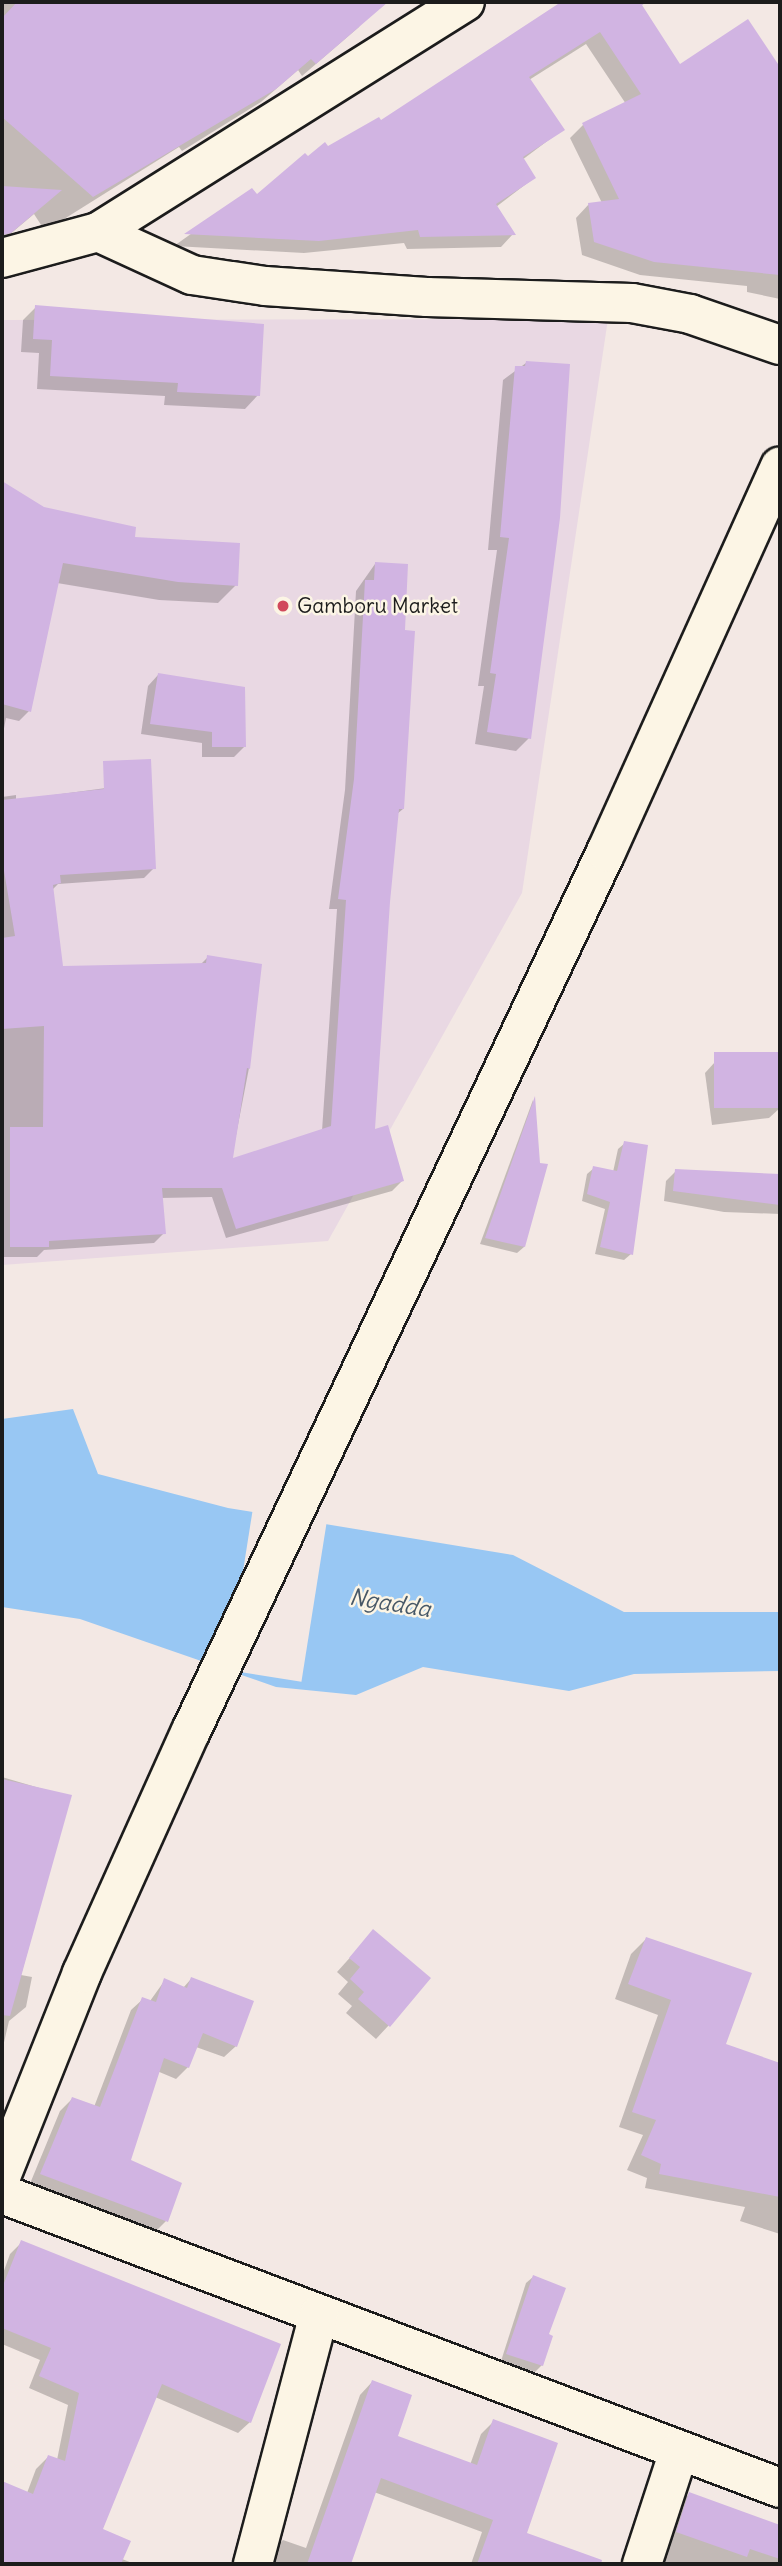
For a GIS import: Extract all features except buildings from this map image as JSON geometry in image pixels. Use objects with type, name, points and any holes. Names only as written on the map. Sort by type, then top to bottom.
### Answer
[{"type":"street","points":[[2,258],[98,232],[465,2]]},
{"type":"street","points":[[98,232],[192,275],[265,286],[427,297],[632,303],[690,314],[780,345]]},
{"type":"street","points":[[2,2175],[82,1973],[191,1731],[606,852],[780,466]]},
{"type":"street","points":[[2,2194],[780,2488]]},
{"type":"street","points":[[253,2564],[319,2315]]},
{"type":"street","points":[[642,2564],[678,2451]]},
{"type":"shaded area","name":"Gamboru Market","points":[[608,319],[522,893],[328,1241],[2,1265],[2,320]]},
{"type":"water","name":"Ngadda","points":[[73,1409],[98,1474],[228,1508],[513,1555],[624,1612],[780,1612],[780,1671],[634,1674],[569,1691],[423,1667],[356,1695],[276,1687],[80,1619],[2,1607],[2,1419]]},
{"type":"pier","points":[[253,1508],[327,1520],[301,1682],[227,1670]]},
{"type":"place","name":"Gamboru Market","points":[[283,606]]}]
